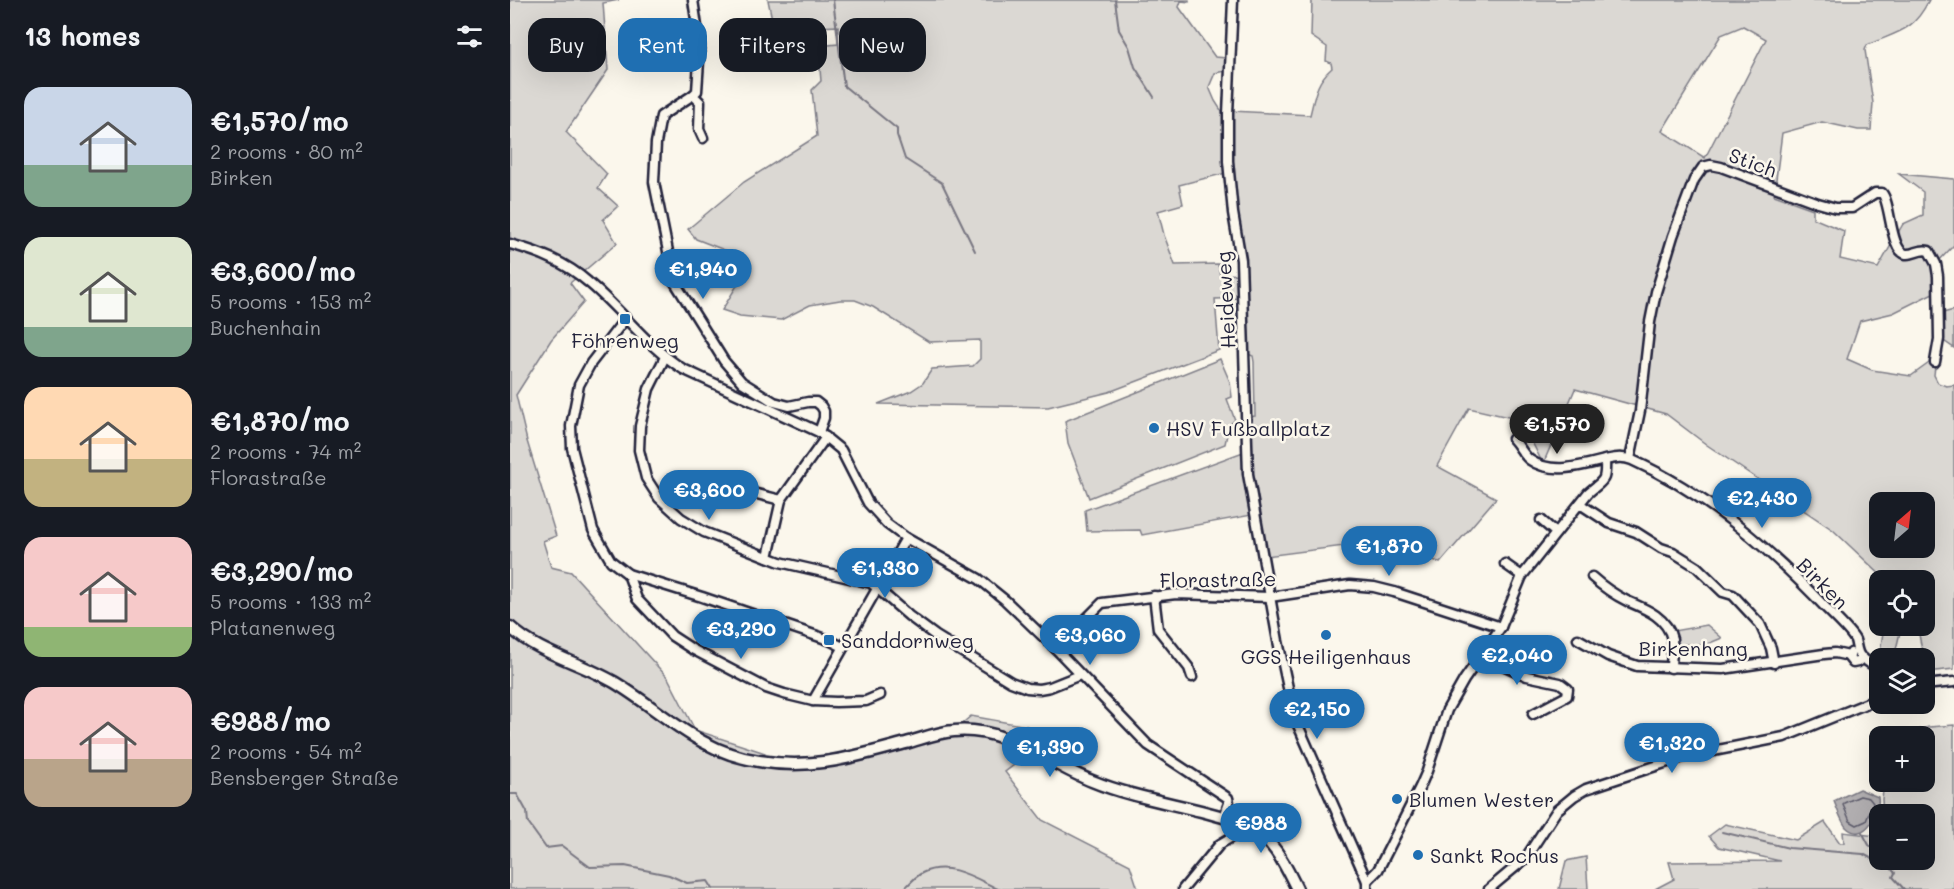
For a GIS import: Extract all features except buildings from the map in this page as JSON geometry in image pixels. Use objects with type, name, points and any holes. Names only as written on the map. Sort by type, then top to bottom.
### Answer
[{"type":"main road","points":[[510,627],[536,645],[614,682],[688,735],[724,753],[743,759],[783,765],[807,765],[850,758],[953,730],[976,731],[999,736],[1022,745],[1093,782],[1249,827],[1270,842],[1298,889]]},
{"type":"street","points":[[693,0],[700,46],[698,91],[661,116],[654,163],[654,182],[674,282],[724,361],[738,377],[774,402],[789,406],[816,402],[824,411],[822,435],[781,500],[768,557]]},
{"type":"street","name":"Heideweg","points":[[1233,0],[1228,114],[1230,190],[1242,260],[1248,474],[1294,716],[1367,885]]},
{"type":"street","points":[[693,95],[700,102],[699,129],[703,138]]},
{"type":"street","name":"Stich","points":[[1630,459],[1640,411],[1650,322],[1656,292],[1694,180],[1703,167],[1711,165],[1721,167],[1836,208],[1852,208],[1875,193],[1882,193],[1886,197],[1899,250],[1904,254],[1929,250],[1936,264],[1939,339],[1935,362]]},
{"type":"street","points":[[511,246],[548,256],[568,266],[589,282],[665,357],[683,369],[822,435],[841,450],[873,510],[886,524],[978,579],[1005,600],[1056,649],[1148,745],[1228,798],[1229,803],[1224,818]]},
{"type":"street","points":[[625,319],[591,363],[579,385],[571,426],[572,448],[593,530],[611,561],[628,574],[712,600],[829,640],[843,647]]},
{"type":"street","points":[[665,357],[649,389],[640,426],[639,450],[646,477],[659,498],[681,518],[704,532],[780,562],[871,583],[936,636],[1011,682],[1039,689],[1080,675]]},
{"type":"street","points":[[1513,439],[1525,456],[1547,468],[1568,467],[1619,457],[1630,459]]},
{"type":"street","name":"Birken","points":[[1630,459],[1683,487],[1737,524],[1827,609],[1855,639],[1857,650],[1869,662]]},
{"type":"street","points":[[1367,885],[1378,870],[1420,787],[1447,710],[1500,627],[1522,576],[1588,493],[1604,480],[1605,460]]},
{"type":"street","points":[[749,492],[781,500]]},
{"type":"street","points":[[1580,504],[1609,523],[1636,532],[1661,548],[1673,552],[1697,567],[1723,592],[1733,596],[1760,624],[1771,648],[1774,663]]},
{"type":"street","points":[[1541,520],[1556,533]]},
{"type":"street","points":[[813,700],[906,538]]},
{"type":"street","points":[[1505,564],[1522,576]]},
{"type":"street","points":[[628,574],[637,599],[672,636],[766,688],[813,700],[836,702],[866,701],[880,694]]},
{"type":"street","points":[[1592,578],[1659,617],[1668,629],[1672,641],[1671,668]]},
{"type":"street","name":"Florastraße","points":[[1056,649],[1102,603],[1176,594],[1270,597],[1350,585],[1394,592],[1500,627]]},
{"type":"street","points":[[1154,596],[1158,630],[1189,668],[1192,677]]},
{"type":"street","name":"Birkenhang","points":[[1578,639],[1622,662],[1637,666],[1723,669],[1824,654],[1835,653],[1849,656]]},
{"type":"street","points":[[1849,656],[1857,650]]},
{"type":"street","points":[[1481,655],[1527,676],[1560,683],[1568,688],[1567,696],[1533,714]]},
{"type":"street","name":"Birken","points":[[1849,656],[1850,660],[1855,663],[1863,658]]},
{"type":"street","points":[[1935,684],[1954,681]]},
{"type":"street","points":[[1489,889],[1525,859],[1557,810],[1586,789],[1683,757],[1784,737],[1869,703]]},
{"type":"street","points":[[1183,889],[1220,844],[1249,827]]},
{"type":"shaded area","points":[[510,0],[619,0],[603,3],[604,18],[528,18],[528,72],[606,72],[606,43],[608,70],[566,132],[607,174],[598,188],[618,206],[603,220],[617,243],[570,283],[584,302],[551,340],[516,395],[527,441],[556,536],[543,541],[551,567],[571,572],[668,678],[695,730],[765,753],[760,761],[807,765],[953,731],[971,716],[1027,726],[1026,756],[1005,772],[1042,820],[1130,865],[1138,889],[510,889],[510,250],[512,245],[510,244]]},
{"type":"shaded area","points":[[768,0],[1189,0],[1189,2],[1181,1],[1179,7],[1215,57],[1227,58],[1225,71],[1215,73],[1209,87],[1226,118],[1226,173],[1179,185],[1183,204],[1158,211],[1175,265],[1218,264],[1220,275],[1240,274],[1241,298],[1215,299],[1219,350],[1109,392],[1048,407],[878,404],[911,391],[923,383],[932,369],[973,366],[980,359],[980,340],[929,342],[873,307],[855,300],[810,305],[781,320],[740,316],[722,310],[741,279],[745,258],[696,239],[688,229],[744,182],[817,136],[812,90],[821,81],[820,72],[827,72],[827,45],[838,44],[838,26],[827,27],[827,18],[772,18]]},
{"type":"shaded area","points":[[1312,0],[1929,0],[1912,24],[1867,45],[1865,50],[1873,103],[1871,130],[1858,130],[1822,122],[1782,133],[1774,195],[1813,209],[1813,218],[1844,231],[1840,259],[1878,268],[1903,224],[1923,215],[1923,192],[1899,174],[1954,179],[1954,245],[1936,264],[1937,291],[1893,313],[1860,321],[1847,359],[1872,370],[1911,376],[1936,358],[1934,375],[1938,383],[1946,386],[1954,385],[1954,669],[1935,671],[1935,648],[1922,648],[1919,636],[1935,636],[1935,570],[1875,570],[1833,530],[1707,445],[1666,414],[1575,389],[1543,464],[1521,420],[1469,408],[1437,466],[1496,498],[1440,563],[1391,540],[1266,556],[1257,514],[1249,455],[1249,417],[1255,416],[1254,362],[1253,356],[1248,354],[1246,271],[1233,188],[1232,111],[1310,115],[1319,84],[1332,68],[1331,63],[1326,61],[1327,47],[1311,36]],"holes":[[[1743,26],[1766,39],[1705,158],[1662,131],[1721,35]]]},
{"type":"shaded area","points":[[1954,310],[1954,348],[1941,339],[1940,316]]},
{"type":"shaded area","name":"HSV Fußballplatz","points":[[1220,359],[1230,382],[1232,397],[1227,399],[1235,420],[1229,425],[1225,444],[1089,498],[1068,443],[1065,421]]},
{"type":"shaded area","points":[[1243,452],[1252,515],[1142,535],[1140,530],[1087,531],[1085,510]]},
{"type":"shaded area","points":[[1707,625],[1722,638],[1705,645],[1675,644],[1673,631]]},
{"type":"shaded area","points":[[1882,636],[1899,636],[1896,648],[1881,648]]},
{"type":"shaded area","points":[[1954,725],[1954,889],[1655,889],[1674,879],[1669,862],[1780,861],[1719,847],[1709,836],[1725,824],[1796,840],[1825,822],[1840,843],[1844,843],[1843,832],[1869,835],[1869,870],[1935,870],[1935,804],[1882,804],[1882,799],[1883,792],[1935,792],[1935,727]]},
{"type":"shaded area","points":[[1586,857],[1588,889],[1559,889],[1566,861]]},
{"type":"water","points":[[1859,789],[1878,797],[1878,804],[1869,804],[1869,825],[1859,832],[1846,827],[1834,801]]},
{"type":"waterway","points":[[833,0],[844,86],[897,129],[905,159],[942,183],[975,251]]},
{"type":"waterway","points":[[1115,0],[1119,30],[1129,47],[1135,67],[1154,97]]},
{"type":"waterway","points":[[510,794],[517,794],[527,812],[528,823],[546,848],[562,846],[590,867],[625,866],[669,875],[687,883],[708,881],[713,889]]},
{"type":"waterway","points":[[1722,832],[1789,848],[1863,854],[1880,863],[1885,861],[1895,873],[1893,877],[1904,889]]},
{"type":"waterway","points":[[1862,832],[1869,845]]},
{"type":"waterway","points":[[904,889],[922,873],[942,868],[961,872],[998,889]]},
{"type":"place","name":"Föhrenweg","points":[[625,319]]},
{"type":"place","name":"HSV Fußballplatz","points":[[1154,428]]},
{"type":"place","name":"GGS Heiligenhaus","points":[[1326,635]]},
{"type":"place","name":"Sanddornweg","points":[[829,640]]},
{"type":"place","name":"Blumen Wester","points":[[1397,799]]},
{"type":"place","name":"Sankt Rochus","points":[[1418,855]]}]
